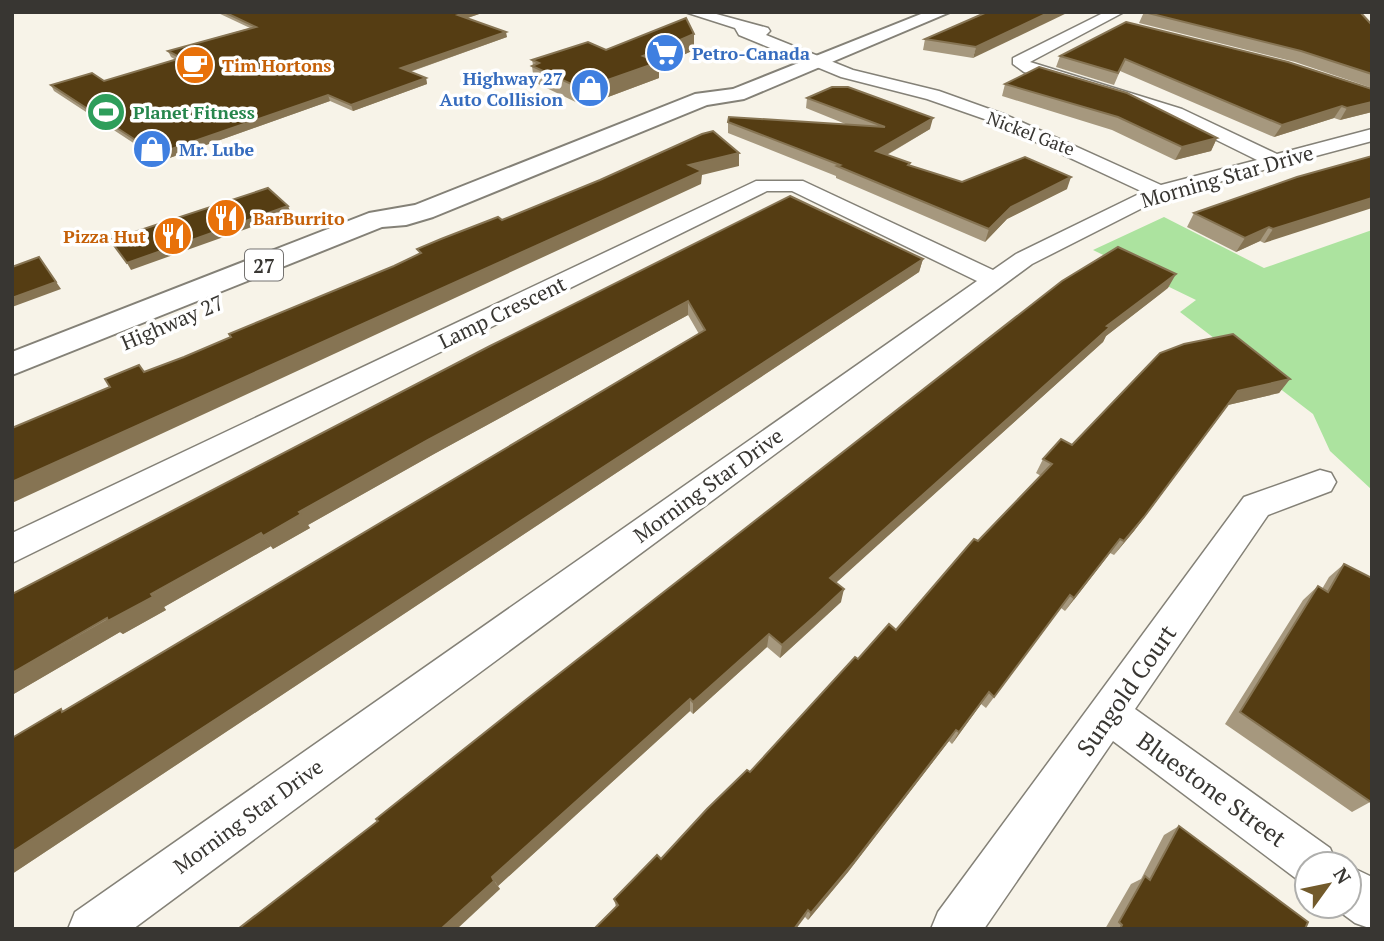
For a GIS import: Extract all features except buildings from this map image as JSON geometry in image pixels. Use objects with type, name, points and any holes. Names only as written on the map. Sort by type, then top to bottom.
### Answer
[{"type":"main road","name":"Highway 27","points":[[12,364],[379,219],[406,217],[712,96],[737,95],[912,12]]},
{"type":"main road","name":"Highway 27","points":[[817,56],[942,12]]},
{"type":"main road","name":"Highway 27","points":[[12,389],[393,230],[406,217]]},
{"type":"street","name":"Nickel Gate","points":[[692,12],[817,56],[865,79],[897,85],[1057,141],[1159,192]]},
{"type":"street","points":[[1128,27],[1109,16],[1019,61],[1030,69],[1175,113],[1275,161]]},
{"type":"street","name":"Morning Star Drive","points":[[92,929],[994,280],[1053,243],[1159,192],[1372,135]]},
{"type":"street","name":"Lamp Crescent","points":[[12,549],[763,185],[796,185],[994,280]]},
{"type":"street","name":"Sungold Court","points":[[955,929],[1256,506],[1321,482]]},
{"type":"street","name":"Bluestone Street","points":[[1109,714],[1295,850]]},
{"type":"green space","points":[[1164,217],[1264,268],[1372,230],[1372,490],[1330,451],[1313,414],[1180,312],[1196,300],[1093,250]]},
{"type":"place","name":"Petro-Canada","points":[[665,53]]},
{"type":"place","name":"Tim Hortons","points":[[195,65]]},
{"type":"place","name":"Highway 27 Auto Collision","points":[[590,88]]},
{"type":"place","name":"Planet Fitness","points":[[106,112]]},
{"type":"place","name":"Mr. Lube","points":[[152,149]]},
{"type":"place","name":"BarBurrito","points":[[226,218]]},
{"type":"place","name":"Pizza Hut","points":[[173,236]]}]
